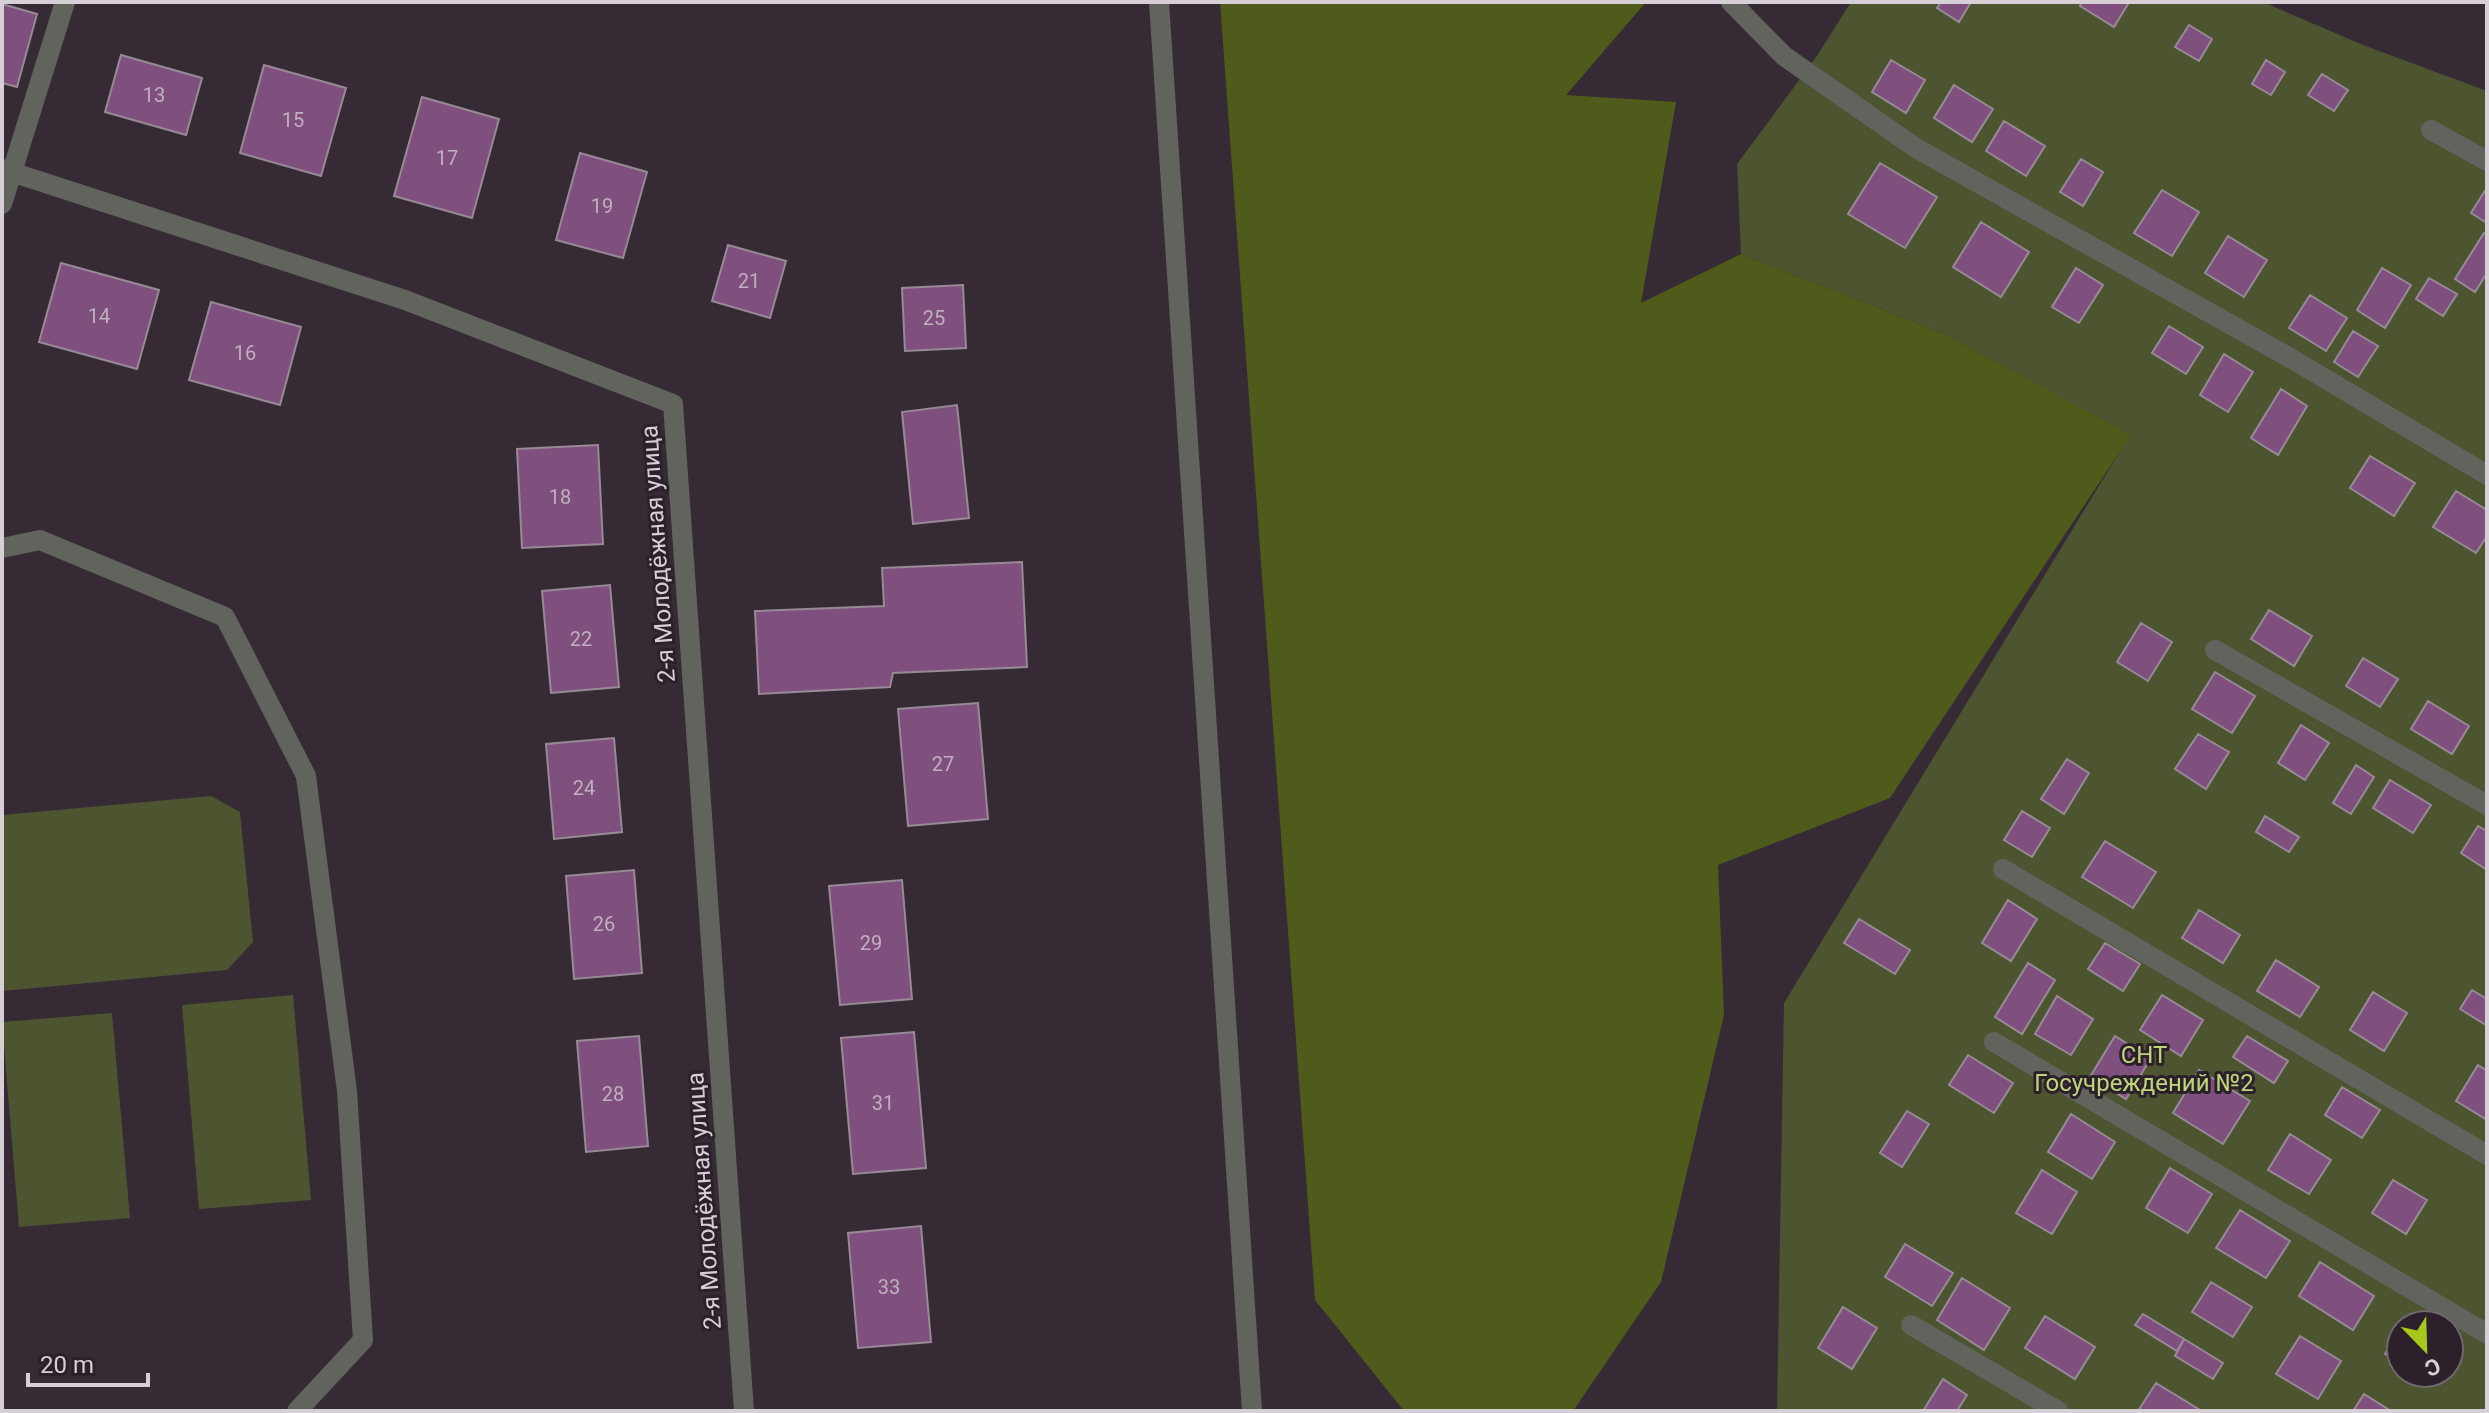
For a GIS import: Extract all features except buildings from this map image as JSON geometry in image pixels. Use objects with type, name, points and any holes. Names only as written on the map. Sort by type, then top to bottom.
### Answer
[{"type":"street","points":[[2,204],[7,170],[65,2]]},
{"type":"street","points":[[1159,2],[1252,1411]]},
{"type":"street","points":[[1731,2],[1784,56],[1916,148],[2292,359],[2487,475]]},
{"type":"street","points":[[2431,130],[2487,161]]},
{"type":"street","name":"2-я Молодёжная улица","points":[[7,170],[405,300],[673,404],[744,1411]]},
{"type":"street","points":[[2,548],[40,540],[225,617],[306,776],[347,1091],[363,1340],[297,1411]]},
{"type":"street","points":[[2215,650],[2487,805]]},
{"type":"street","points":[[2003,869],[2487,1155]]},
{"type":"street","points":[[1994,1042],[2487,1334]]},
{"type":"street","points":[[1911,1325],[2058,1411]]},
{"type":"green space","points":[[1220,2],[1646,2],[1566,95],[1676,102],[1641,303],[1741,254],[1945,334],[2131,435],[1890,798],[1718,865],[1724,1015],[1661,1282],[1573,1411],[1404,1411],[1315,1300]]},
{"type":"green space","name":"СНТ Госучреждений №2","points":[[1851,2],[2263,2],[2363,45],[2487,91],[2487,1411],[1777,1411],[1784,1003],[2130,435],[1945,334],[1741,254],[1737,164],[1817,56]]},
{"type":"green space","points":[[211,796],[240,812],[253,942],[227,970],[2,991],[2,815]]},
{"type":"green space","points":[[293,995],[311,1200],[199,1209],[182,1005]]},
{"type":"green space","points":[[112,1013],[130,1218],[19,1227],[2,1022]]}]
